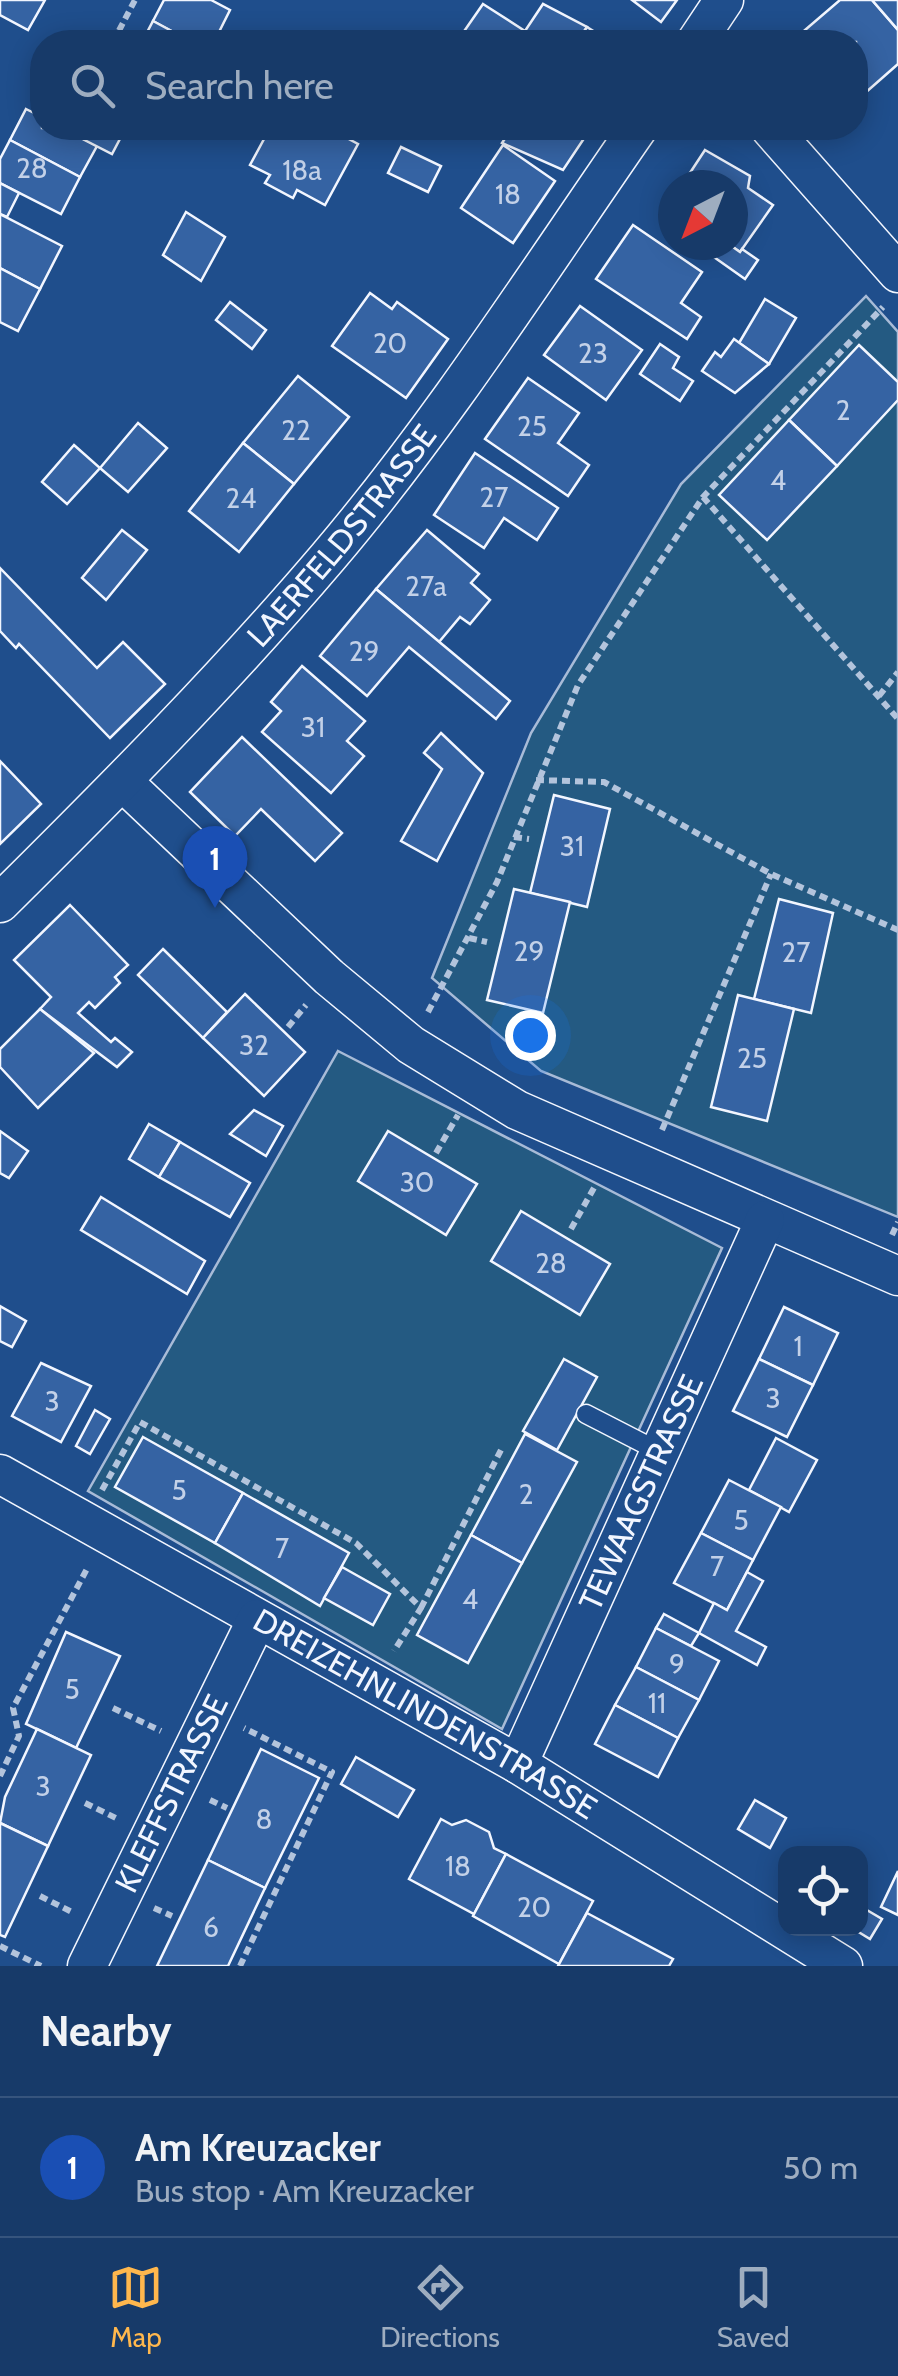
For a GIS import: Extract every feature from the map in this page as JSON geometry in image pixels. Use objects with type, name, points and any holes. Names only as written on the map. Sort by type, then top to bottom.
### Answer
[{"type":"street","points":[[704,30],[724,0]]},
{"type":"street","name":"LAERFELDSTRASSE","points":[[0,903],[123,782],[330,556],[436,416],[630,140]]},
{"type":"street","points":[[779,140],[892,290]]},
{"type":"street","points":[[123,782],[329,977],[411,1045],[517,1110],[898,1276]]},
{"type":"street","name":"TEWAAGSTRASSE","points":[[518,1764],[765,1220]]},
{"type":"street","name":"DREIZEHNLINDENSTRASSE","points":[[0,1474],[518,1764],[843,1966]]},
{"type":"street","name":"KLEFFSTRASSE","points":[[87,1966],[257,1618]]},
{"type":"lane","points":[[586,1414],[660,1452]]},
{"type":"path","points":[[120,30],[136,0]]},
{"type":"path","points":[[411,1045],[468,938],[578,685],[703,497],[892,290]]},
{"type":"path","points":[[703,497],[898,719]]},
{"type":"path","points":[[879,696],[898,672]]},
{"type":"path","points":[[536,780],[604,782],[772,874],[898,930]]},
{"type":"path","points":[[514,837],[529,839]]},
{"type":"path","points":[[668,1117],[772,874]]},
{"type":"path","points":[[468,938],[487,942]]},
{"type":"path","points":[[571,1229],[612,1154]]},
{"type":"path","points":[[0,1776],[19,1736],[13,1708],[140,1422],[356,1544],[422,1608]]},
{"type":"path","points":[[374,1684],[422,1608],[504,1446]]},
{"type":"path","points":[[113,1708],[194,1747]]},
{"type":"path","points":[[212,1712],[332,1772],[240,1966]]},
{"type":"path","points":[[0,1946],[41,1966]]},
{"type":"shaded area","points":[[866,296],[898,332],[898,1217],[541,1071],[432,978],[531,733],[681,484]]},
{"type":"shaded area","points":[[338,1051],[722,1248],[502,1729],[88,1491]]},
{"type":"building","points":[[0,0],[45,0],[28,30],[0,15]]},
{"type":"building","points":[[164,0],[211,0],[230,10],[220,30],[170,30],[153,21]]},
{"type":"building","points":[[632,0],[677,0],[661,22]]},
{"type":"building","points":[[840,0],[872,0],[898,30],[898,64],[868,90],[868,30],[805,30]]},
{"type":"building","points":[[872,0],[898,0],[898,30]]},
{"type":"building","points":[[483,4],[523,30],[465,30]]},
{"type":"building","points":[[543,4],[587,27],[585,30],[526,30]]},
{"type":"building","points":[[153,21],[170,30],[148,30]]},
{"type":"building","points":[[26,109],[30,111],[30,140],[85,140],[97,146],[80,177],[10,140]]},
{"type":"building","points":[[10,140],[80,177],[61,214],[0,183],[0,159]]},
{"type":"building","points":[[85,140],[119,140],[112,154]]},
{"type":"building","points":[[264,140],[350,140],[358,144],[325,205],[297,190],[293,198],[265,183],[270,175],[250,165]]},
{"type":"building","points":[[504,140],[583,140],[563,170],[502,143]]},
{"type":"building","points":[[503,145],[555,181],[513,243],[461,208]]},
{"type":"building","points":[[401,147],[441,166],[428,192],[388,173]]},
{"type":"building","points":[[705,150],[740,170],[692,170]]},
{"type":"building","points":[[0,183],[19,193],[7,217],[0,214]]},
{"type":"building","points":[[748,188],[773,205],[748,241]]},
{"type":"building","points":[[186,212],[225,237],[201,281],[163,255]]},
{"type":"building","points":[[0,214],[62,246],[40,289],[0,268]]},
{"type":"building","points":[[633,225],[658,242],[658,260],[684,260],[702,272],[681,303],[701,317],[687,339],[596,279]]},
{"type":"building","points":[[748,253],[758,260],[745,279],[718,260],[748,260]]},
{"type":"building","points":[[0,268],[40,289],[18,331],[0,322]]},
{"type":"building","points":[[370,293],[392,309],[397,302],[448,339],[406,398],[332,346]]},
{"type":"building","points":[[765,299],[796,318],[769,364],[739,343]]},
{"type":"building","points":[[230,302],[266,330],[252,349],[216,320]]},
{"type":"building","points":[[580,306],[642,350],[606,400],[544,355]]},
{"type":"building","points":[[734,339],[769,364],[735,393],[702,371],[715,352],[721,357]]},
{"type":"building","points":[[660,344],[679,357],[673,368],[693,381],[680,401],[640,374]]},
{"type":"building","points":[[859,345],[898,382],[898,400],[837,466],[789,420]]},
{"type":"building","points":[[298,376],[349,417],[294,484],[243,443]]},
{"type":"building","points":[[528,378],[579,413],[558,443],[589,465],[568,496],[485,439]]},
{"type":"building","points":[[789,420],[837,466],[767,540],[719,495]]},
{"type":"building","points":[[138,423],[167,448],[128,492],[100,468]]},
{"type":"building","points":[[243,443],[294,484],[239,552],[189,511]]},
{"type":"building","points":[[74,445],[100,468],[67,504],[42,482]]},
{"type":"building","points":[[475,453],[558,508],[537,540],[504,518],[484,548],[434,515]]},
{"type":"building","points":[[122,530],[147,550],[106,600],[82,578]]},
{"type":"building","points":[[427,530],[479,574],[471,583],[490,600],[470,624],[460,617],[439,642],[376,589]]},
{"type":"building","points":[[0,568],[97,668],[123,642],[165,684],[110,738],[19,644],[16,648],[0,631]]},
{"type":"building","points":[[376,589],[510,701],[496,719],[409,647],[367,696],[320,656]]},
{"type":"building","points":[[302,666],[365,721],[347,741],[364,756],[331,793],[262,732],[281,711],[271,702]]},
{"type":"building","points":[[441,733],[483,773],[437,861],[401,841],[442,769],[424,753]]},
{"type":"building","points":[[242,737],[342,833],[315,861],[261,809],[235,836],[190,792]]},
{"type":"building","points":[[0,761],[41,804],[0,844]]},
{"type":"building","points":[[554,795],[610,809],[587,907],[530,893]]},
{"type":"building","points":[[514,889],[570,902],[543,1013],[487,1000]]},
{"type":"building","points":[[779,899],[833,913],[811,1013],[754,999]]},
{"type":"building","points":[[70,905],[128,965],[115,977],[120,983],[95,1008],[89,1002],[78,1013],[111,1042],[115,1038],[132,1052],[117,1067],[40,1009],[51,997],[14,960]]},
{"type":"building","points":[[163,949],[227,1012],[203,1038],[138,975]]},
{"type":"building","points":[[245,994],[305,1052],[264,1096],[203,1038]]},
{"type":"building","points":[[738,995],[794,1009],[767,1121],[711,1107]]},
{"type":"building","points":[[40,1009],[94,1053],[38,1108],[0,1067],[0,1049]]},
{"type":"building","points":[[254,1110],[283,1126],[266,1156],[230,1134]]},
{"type":"building","points":[[149,1124],[180,1142],[159,1177],[129,1159]]},
{"type":"building","points":[[0,1131],[28,1151],[9,1178],[0,1173]]},
{"type":"building","points":[[388,1131],[477,1184],[446,1235],[358,1181]]},
{"type":"building","points":[[180,1142],[250,1183],[230,1217],[159,1177]]},
{"type":"building","points":[[101,1197],[205,1261],[187,1294],[81,1230]]},
{"type":"building","points":[[521,1211],[610,1264],[580,1315],[491,1261]]},
{"type":"building","points":[[0,1306],[26,1321],[12,1347],[0,1341]]},
{"type":"building","points":[[784,1307],[838,1333],[813,1385],[759,1359]]},
{"type":"building","points":[[564,1359],[597,1377],[557,1450],[523,1431]]},
{"type":"building","points":[[759,1359],[813,1385],[787,1437],[733,1411]]},
{"type":"building","points":[[41,1363],[91,1386],[61,1442],[12,1416]]},
{"type":"building","points":[[95,1410],[110,1419],[90,1454],[76,1446]]},
{"type":"building","points":[[525,1434],[577,1462],[522,1563],[471,1535]]},
{"type":"building","points":[[143,1437],[243,1493],[215,1543],[115,1487]]},
{"type":"building","points":[[776,1438],[817,1460],[789,1512],[749,1490]]},
{"type":"building","points":[[729,1480],[781,1507],[753,1560],[701,1533]]},
{"type":"building","points":[[243,1493],[349,1553],[320,1606],[215,1543]]},
{"type":"building","points":[[701,1533],[753,1560],[727,1610],[674,1583]]},
{"type":"building","points":[[471,1535],[522,1563],[468,1663],[417,1635]]},
{"type":"building","points":[[342,1567],[390,1594],[373,1625],[324,1598]]},
{"type":"building","points":[[747,1572],[763,1581],[736,1631],[766,1647],[757,1665],[699,1633],[714,1603],[727,1610]]},
{"type":"building","points":[[664,1614],[699,1633],[691,1646],[656,1628]]},
{"type":"building","points":[[656,1628],[719,1661],[699,1700],[636,1667]]},
{"type":"building","points":[[66,1632],[120,1656],[76,1748],[26,1724]]},
{"type":"building","points":[[636,1667],[699,1700],[678,1738],[615,1705]]},
{"type":"building","points":[[615,1705],[678,1738],[658,1777],[595,1744]]},
{"type":"building","points":[[37,1729],[91,1755],[48,1846],[0,1823],[5,1797]]},
{"type":"building","points":[[261,1749],[319,1778],[265,1888],[208,1860]]},
{"type":"building","points":[[356,1757],[414,1790],[398,1817],[341,1784]]},
{"type":"building","points":[[755,1800],[786,1818],[770,1848],[738,1829]]},
{"type":"building","points":[[441,1819],[452,1825],[466,1820],[489,1832],[494,1848],[506,1854],[474,1914],[409,1879]]},
{"type":"building","points":[[0,1823],[48,1846],[5,1937],[0,1935]]},
{"type":"building","points":[[506,1854],[593,1901],[559,1964],[473,1916]]},
{"type":"building","points":[[208,1860],[265,1888],[228,1966],[157,1966]]},
{"type":"building","points":[[898,1871],[898,1915],[881,1907]]},
{"type":"building","points":[[868,1911],[882,1919],[870,1939],[865,1936]]},
{"type":"building","points":[[587,1913],[673,1959],[669,1966],[558,1966]]},
{"type":"place","name":"Am Kreuzacker","points":[[215,908]]}]
